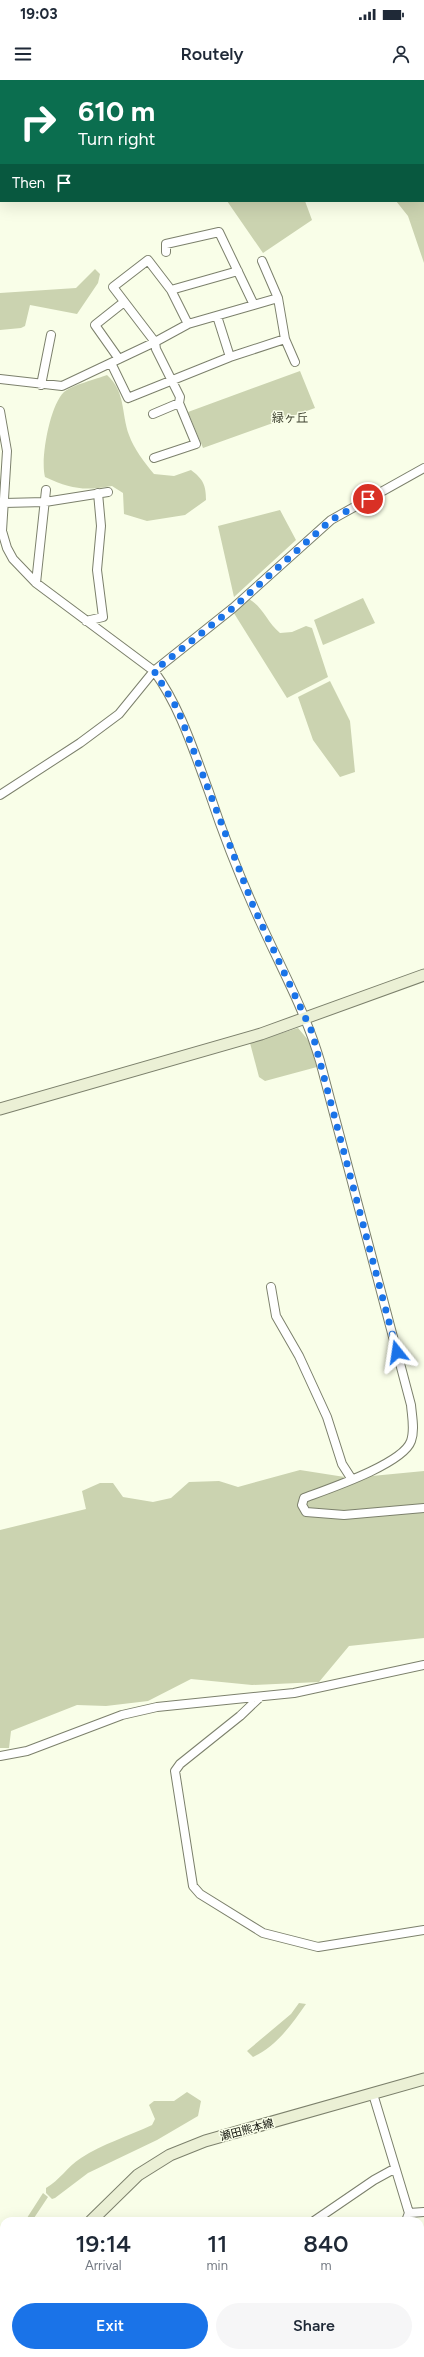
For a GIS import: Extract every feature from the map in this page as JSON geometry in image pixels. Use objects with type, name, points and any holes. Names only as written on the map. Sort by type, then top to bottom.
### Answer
[{"type":"street","points":[[166,252],[166,244],[219,232],[254,305]]},
{"type":"street","points":[[154,458],[196,444],[179,403],[180,397],[156,349],[155,342],[113,287],[148,260],[171,290],[188,324]]},
{"type":"street","points":[[262,261],[278,298],[285,338],[295,362]]},
{"type":"street","points":[[171,290],[238,271]]},
{"type":"street","points":[[0,380],[62,386],[155,342],[188,324],[278,298]]},
{"type":"street","points":[[124,302],[95,325],[115,361],[128,398],[172,379],[285,338]]},
{"type":"street","points":[[217,316],[230,357]]},
{"type":"street","points":[[41,385],[51,335]]},
{"type":"street","points":[[153,414],[179,403]]},
{"type":"street","points":[[0,416],[7,451],[2,531],[3,550],[36,583],[154,671],[178,710],[254,908],[305,1017],[320,1061],[411,1405],[413,1433],[406,1451],[384,1465],[304,1498],[302,1505],[306,1512],[344,1514],[424,1508]]},
{"type":"street","points":[[0,795],[80,743],[119,714],[154,671],[233,608],[331,520],[424,468]]},
{"type":"street","points":[[36,583],[46,490]]},
{"type":"street","points":[[4,503],[45,502],[108,492]]},
{"type":"street","points":[[86,621],[103,617],[97,570],[101,526],[98,493]]},
{"type":"street","points":[[0,1109],[261,1034],[305,1017],[377,994],[424,975]]},
{"type":"street","points":[[271,1287],[276,1316],[299,1356],[327,1417],[342,1464],[351,1478]]},
{"type":"street","points":[[0,1756],[27,1751],[122,1716],[157,1707],[294,1693],[424,1665]]},
{"type":"street","points":[[260,1696],[240,1716],[180,1764],[175,1771],[193,1886],[200,1894],[263,1933],[318,1947],[424,1930]]},
{"type":"street","name":"瀬田熊本線","points":[[95,2217],[138,2175],[170,2156],[205,2141],[424,2079]]},
{"type":"street","points":[[373,2094],[387,2134],[394,2170],[409,2212],[407,2217]]},
{"type":"street","points":[[320,2217],[374,2180],[394,2170]]},
{"type":"street","points":[[409,2212],[424,2212]]},
{"type":"green space","points":[[228,202],[305,202],[312,220],[263,253]]},
{"type":"green space","points":[[397,202],[424,202],[424,263],[408,216]]},
{"type":"green space","points":[[95,269],[100,274],[98,283],[77,314],[30,305],[25,326],[21,328],[0,330],[0,293],[76,288]]},
{"type":"green space","points":[[300,371],[315,408],[203,448],[188,412]]},
{"type":"green space","points":[[107,375],[117,388],[120,396],[131,440],[154,474],[174,476],[191,470],[203,483],[206,500],[185,515],[147,521],[124,514],[123,493],[112,486],[85,489],[62,484],[45,477],[44,458],[47,433],[54,408],[59,399],[68,389]]},
{"type":"green space","points":[[280,510],[296,540],[234,597],[218,526]]},
{"type":"green space","points":[[363,598],[375,623],[323,645],[314,620]]},
{"type":"green space","points":[[249,599],[262,610],[280,633],[292,632],[306,626],[312,628],[328,677],[287,698],[232,610]]},
{"type":"green space","points":[[330,681],[350,721],[355,772],[340,777],[313,740],[298,697]]},
{"type":"green space","points":[[298,1028],[309,1041],[317,1067],[265,1081],[259,1077],[250,1043]]},
{"type":"green space","points":[[300,1470],[351,1478],[424,1471],[424,1638],[349,1646],[319,1682],[252,1685],[191,1679],[148,1701],[106,1706],[77,1705],[11,1731],[9,1748],[0,1748],[0,1530],[86,1509],[82,1491],[100,1483],[113,1483],[123,1497],[153,1502],[171,1498],[189,1482],[219,1481],[238,1487]]},
{"type":"green space","points":[[299,2003],[306,2004],[289,2027],[269,2047],[253,2057],[247,2051],[291,2014]]},
{"type":"green space","points":[[187,2092],[201,2101],[198,2116],[157,2140],[88,2173],[55,2198],[52,2199],[46,2193],[46,2188],[81,2158],[107,2144],[152,2125],[155,2119],[149,2105],[154,2101],[174,2101]]},
{"type":"green space","points":[[43,2193],[48,2197],[35,2217],[28,2217]]},
{"type":"district","name":"緑ヶ丘","points":[[290,418]]},
{"type":"route","points":[[368,499],[331,520],[233,608],[154,671],[165,686],[178,710],[223,833],[254,908],[312,1032],[397,1352]]}]
